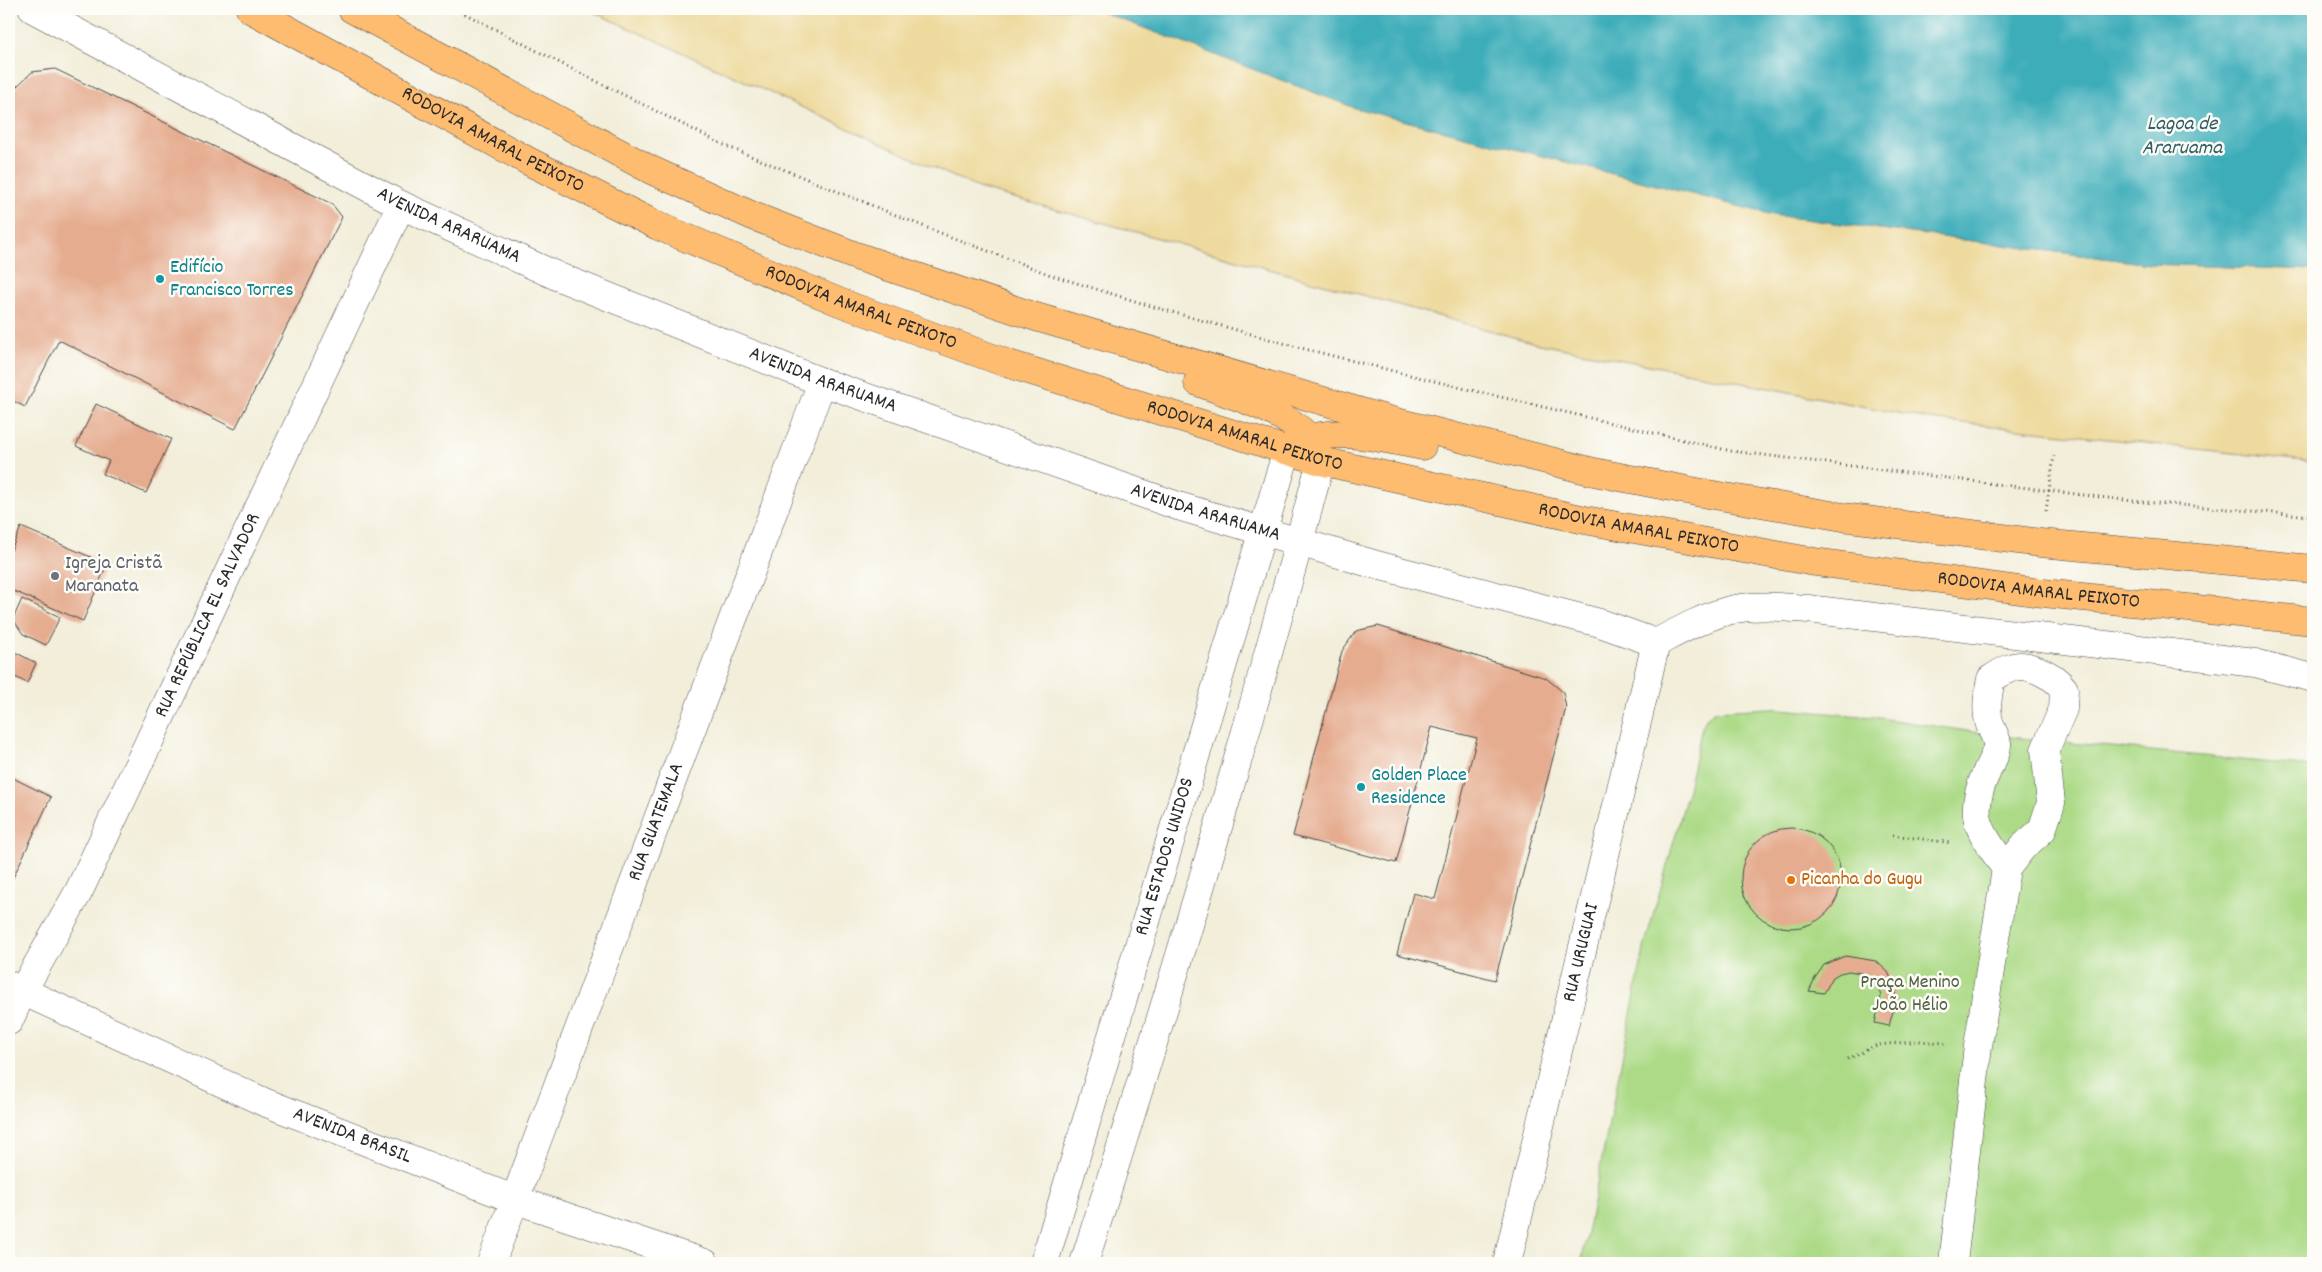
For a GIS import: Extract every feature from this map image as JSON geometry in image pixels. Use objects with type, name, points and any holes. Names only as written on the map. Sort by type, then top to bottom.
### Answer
[{"type":"highway","name":"RODOVIA AMARAL PEIXOTO","points":[[250,9],[530,162],[667,230],[839,302],[1009,364],[1306,450],[1585,520],[1815,562],[2034,592],[2313,621]]},
{"type":"highway","points":[[352,9],[651,170],[753,216],[856,256],[1036,317],[1385,420],[1594,472],[1702,494],[1842,517],[2041,544],[2313,569]]},
{"type":"highway","points":[[1036,317],[1152,366],[1254,403],[1285,420],[1306,450],[1367,436],[1495,460],[1594,472]]},
{"type":"street","name":"AVENIDA ARARUAMA","points":[[33,9],[401,205],[559,276],[822,382],[1178,506],[1373,564],[1600,623],[1656,643]]},
{"type":"street","name":"RUA REPÚBLICA EL SALVADOR","points":[[9,1021],[16,988],[79,891],[401,205]]},
{"type":"street","name":"RUA GUATEMALA","points":[[491,1263],[822,382]]},
{"type":"street","name":"RUA ESTADOS UNIDOS","points":[[1044,1263],[1262,531],[1306,450]]},
{"type":"street","name":"RUA ESTADOS UNIDOS","points":[[1084,1263],[1175,969],[1300,542],[1306,450]]},
{"type":"street","points":[[1656,643],[1688,626],[1728,610],[1772,607],[1808,609],[2255,663],[2313,678]]},
{"type":"street","name":"RUA URUGUAI","points":[[1507,1263],[1656,643]]},
{"type":"street","points":[[1953,1263],[1978,1046],[2006,869],[2022,848],[2042,830],[2051,803],[2045,750],[2063,709],[2064,688],[2056,678],[2026,665],[2007,668],[1991,679],[1987,697],[1989,722],[1997,743],[1995,754],[1984,776],[1976,801],[1975,815],[1979,828],[2006,869]]},
{"type":"street","points":[[1184,791],[1223,805]]},
{"type":"street","points":[[1135,957],[1175,969]]},
{"type":"street","name":"AVENIDA BRASIL","points":[[16,988],[264,1102],[516,1200],[704,1263]]},
{"type":"street","points":[[1084,1130],[1123,1142]]},
{"type":"path","points":[[456,9],[572,70],[726,146],[1051,275],[1154,307],[1458,388],[1731,450],[2132,501],[2313,516]]},
{"type":"path","points":[[2041,544],[2054,456]]},
{"type":"path","points":[[1848,1059],[1877,1045],[1886,1044],[1920,1041],[1978,1046]]},
{"type":"green space","name":"Praça Menino João Hélio","points":[[1769,708],[1873,717],[2001,736],[2313,767],[2313,1263],[1581,1263],[1645,944],[1686,798],[1702,727],[1706,718],[1715,711]]},
{"type":"sand","points":[[587,9],[1094,9],[1355,108],[1773,215],[2149,264],[2313,270],[2313,462],[1929,419],[1535,343],[978,188]]},
{"type":"water","name":"Lagoa de Araruama","points":[[1094,9],[2313,9],[2313,270],[2149,264],[1773,215],[1355,108]]},
{"type":"building","name":"Edifício Francisco Torres","points":[[55,69],[332,204],[342,217],[235,429],[59,340],[25,407],[9,399],[9,100],[15,88],[32,72]]},
{"type":"building","points":[[96,404],[171,439],[146,493],[103,474],[109,461],[76,446]]},
{"type":"building","name":"Igreja Cristã Maranata","points":[[21,527],[107,564],[83,621],[9,589],[9,555]]},
{"type":"building","points":[[22,599],[60,617],[46,645],[23,634],[13,619]]},
{"type":"building","name":"Golden Place Residence","points":[[1378,626],[1546,678],[1563,692],[1566,708],[1495,980],[1397,954],[1413,893],[1435,899],[1477,738],[1432,727],[1396,863],[1293,836],[1342,651],[1356,631]]},
{"type":"building","points":[[9,649],[36,663],[27,683],[9,674]]},
{"type":"building","points":[[9,776],[51,797],[11,882],[9,881]]},
{"type":"building","name":"Picanha do Gugu","points":[[1791,828],[1810,832],[1827,842],[1837,859],[1841,878],[1837,897],[1827,914],[1810,924],[1791,928],[1772,924],[1755,914],[1745,897],[1741,878],[1745,859],[1755,842],[1772,832]]},
{"type":"building","points":[[1845,956],[1876,961],[1888,972],[1894,985],[1896,1000],[1889,1026],[1875,1023],[1881,996],[1875,980],[1866,974],[1849,971],[1840,973],[1833,977],[1824,993],[1809,991],[1824,965]]},
{"type":"place","name":"Edifício Francisco Torres","points":[[160,279]]},
{"type":"place","name":"Igreja Cristã Maranata","points":[[55,576]]},
{"type":"place","name":"Golden Place Residence","points":[[1361,787]]},
{"type":"place","name":"Picanha do Gugu","points":[[1791,880]]}]
